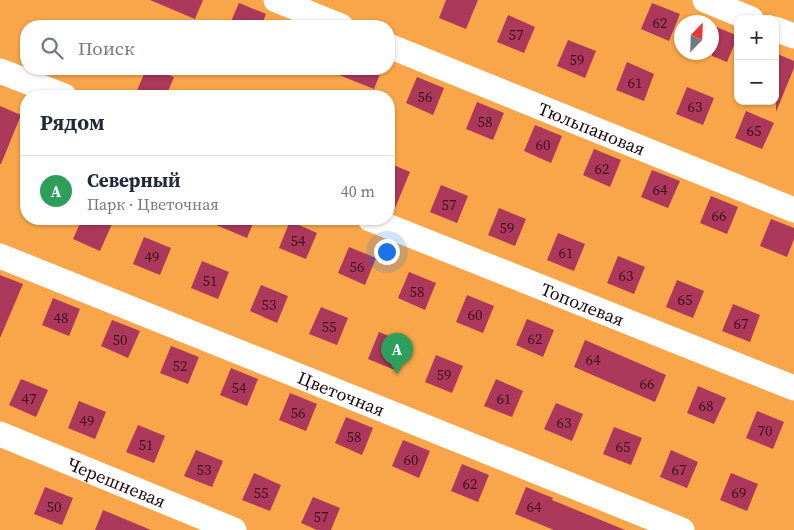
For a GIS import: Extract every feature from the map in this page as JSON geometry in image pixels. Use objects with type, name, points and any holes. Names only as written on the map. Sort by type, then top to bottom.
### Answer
[{"type":"street","points":[[276,0],[326,20]]},
{"type":"street","points":[[705,0],[741,15]]},
{"type":"street","points":[[779,30],[794,36]]},
{"type":"street","name":"Тюльпановая","points":[[395,48],[794,210]]},
{"type":"street","points":[[0,71],[49,90]]},
{"type":"street","name":"Тополевая","points":[[385,225],[794,388]]},
{"type":"street","name":"Цветочная","points":[[0,256],[682,530]]},
{"type":"street","name":"Черешневая","points":[[0,434],[234,530]]},
{"type":"shaded area","points":[[0,0],[794,0],[794,530],[0,530]]},
{"type":"building","points":[[150,0],[203,0],[195,19]]},
{"type":"building","points":[[446,0],[478,0],[466,29],[439,18]]},
{"type":"building","points":[[239,3],[266,14],[264,20],[232,20]]},
{"type":"building","points":[[652,3],[680,14],[674,15],[674,29],[669,41],[641,29]]},
{"type":"building","points":[[508,15],[535,27],[524,53],[497,42]]},
{"type":"building","points":[[719,28],[734,34],[734,45],[727,62],[719,59]]},
{"type":"building","points":[[568,40],[596,51],[585,78],[557,66]]},
{"type":"building","points":[[779,55],[794,61],[794,68],[779,105]]},
{"type":"building","points":[[627,62],[654,74],[644,101],[616,90]]},
{"type":"building","points":[[144,75],[169,75],[174,77],[169,90],[137,90]]},
{"type":"building","points":[[339,75],[380,75],[374,89]]},
{"type":"building","points":[[417,77],[444,88],[433,115],[406,103]]},
{"type":"building","points":[[687,87],[714,98],[703,125],[676,114]]},
{"type":"building","points":[[477,102],[504,113],[493,140],[466,129]]},
{"type":"building","points":[[0,106],[20,115],[20,117],[0,164]]},
{"type":"building","points":[[746,111],[774,123],[762,149],[735,138]]},
{"type":"building","points":[[535,125],[562,136],[551,163],[524,151]]},
{"type":"building","points":[[594,149],[621,160],[610,187],[583,175]]},
{"type":"building","points":[[395,166],[410,172],[395,208]]},
{"type":"building","points":[[652,170],[680,181],[668,208],[641,197]]},
{"type":"building","points":[[441,185],[468,196],[457,223],[430,212]]},
{"type":"building","points":[[711,196],[738,207],[727,234],[700,223]]},
{"type":"building","points":[[499,208],[526,219],[515,246],[488,235]]},
{"type":"building","points":[[771,219],[794,228],[794,239],[787,257],[760,246]]},
{"type":"building","points":[[79,225],[112,225],[100,251],[73,239]]},
{"type":"building","points":[[216,225],[252,225],[247,238]]},
{"type":"building","points":[[288,225],[299,225],[317,233],[306,259],[279,248]]},
{"type":"building","points":[[558,233],[585,244],[574,271],[547,260]]},
{"type":"building","points":[[144,237],[171,248],[160,275],[133,264]]},
{"type":"building","points":[[349,247],[376,258],[365,285],[338,273]]},
{"type":"building","points":[[618,256],[645,267],[634,294],[607,283]]},
{"type":"building","points":[[202,261],[229,272],[218,299],[191,288]]},
{"type":"building","points":[[409,272],[436,283],[425,310],[398,298]]},
{"type":"building","points":[[0,275],[23,284],[0,338]]},
{"type":"building","points":[[677,280],[704,291],[693,318],[666,307]]},
{"type":"building","points":[[261,285],[288,296],[277,323],[250,311]]},
{"type":"building","points":[[467,295],[494,306],[483,333],[456,322]]},
{"type":"building","points":[[53,298],[80,309],[69,336],[42,325]]},
{"type":"building","points":[[733,304],[760,315],[750,342],[722,331]]},
{"type":"building","points":[[321,307],[348,318],[337,345],[309,334]]},
{"type":"building","points":[[527,319],[554,330],[543,357],[516,345]]},
{"type":"building","points":[[112,320],[140,331],[128,358],[101,346]]},
{"type":"building","points":[[379,332],[406,343],[395,370],[368,359]]},
{"type":"building","points":[[585,340],[666,375],[655,402],[574,367]]},
{"type":"building","points":[[171,346],[199,357],[188,384],[160,373]]},
{"type":"building","points":[[436,355],[463,366],[452,393],[425,382]]},
{"type":"building","points":[[231,368],[258,379],[247,406],[220,395]]},
{"type":"building","points":[[21,379],[48,390],[36,417],[9,405]]},
{"type":"building","points":[[496,379],[523,391],[512,417],[484,406]]},
{"type":"building","points":[[698,386],[726,398],[714,424],[687,413]]},
{"type":"building","points":[[290,393],[317,404],[306,431],[279,420]]},
{"type":"building","points":[[79,401],[106,412],[95,439],[68,428]]},
{"type":"building","points":[[556,403],[583,414],[572,441],[544,429]]},
{"type":"building","points":[[757,411],[784,422],[773,449],[746,438]]},
{"type":"building","points":[[346,417],[373,428],[362,455],[335,443]]},
{"type":"building","points":[[138,425],[165,436],[154,463],[126,452]]},
{"type":"building","points":[[614,427],[642,438],[631,465],[603,454]]},
{"type":"building","points":[[403,440],[430,451],[419,478],[392,466]]},
{"type":"building","points":[[196,450],[223,461],[212,487],[184,476]]},
{"type":"building","points":[[671,450],[698,462],[687,488],[660,477]]},
{"type":"building","points":[[462,464],[489,475],[478,502],[451,491]]},
{"type":"building","points":[[254,473],[281,485],[270,511],[242,500]]},
{"type":"building","points":[[731,473],[758,484],[747,511],[720,500]]},
{"type":"building","points":[[45,487],[73,498],[62,525],[34,514]]},
{"type":"building","points":[[526,487],[553,498],[552,500],[625,530],[554,530],[515,514]]},
{"type":"building","points":[[313,497],[340,508],[331,530],[317,530],[301,523]]},
{"type":"building","points":[[103,510],[151,530],[95,530]]},
{"type":"place","name":"Северный","points":[[397,374]]}]
